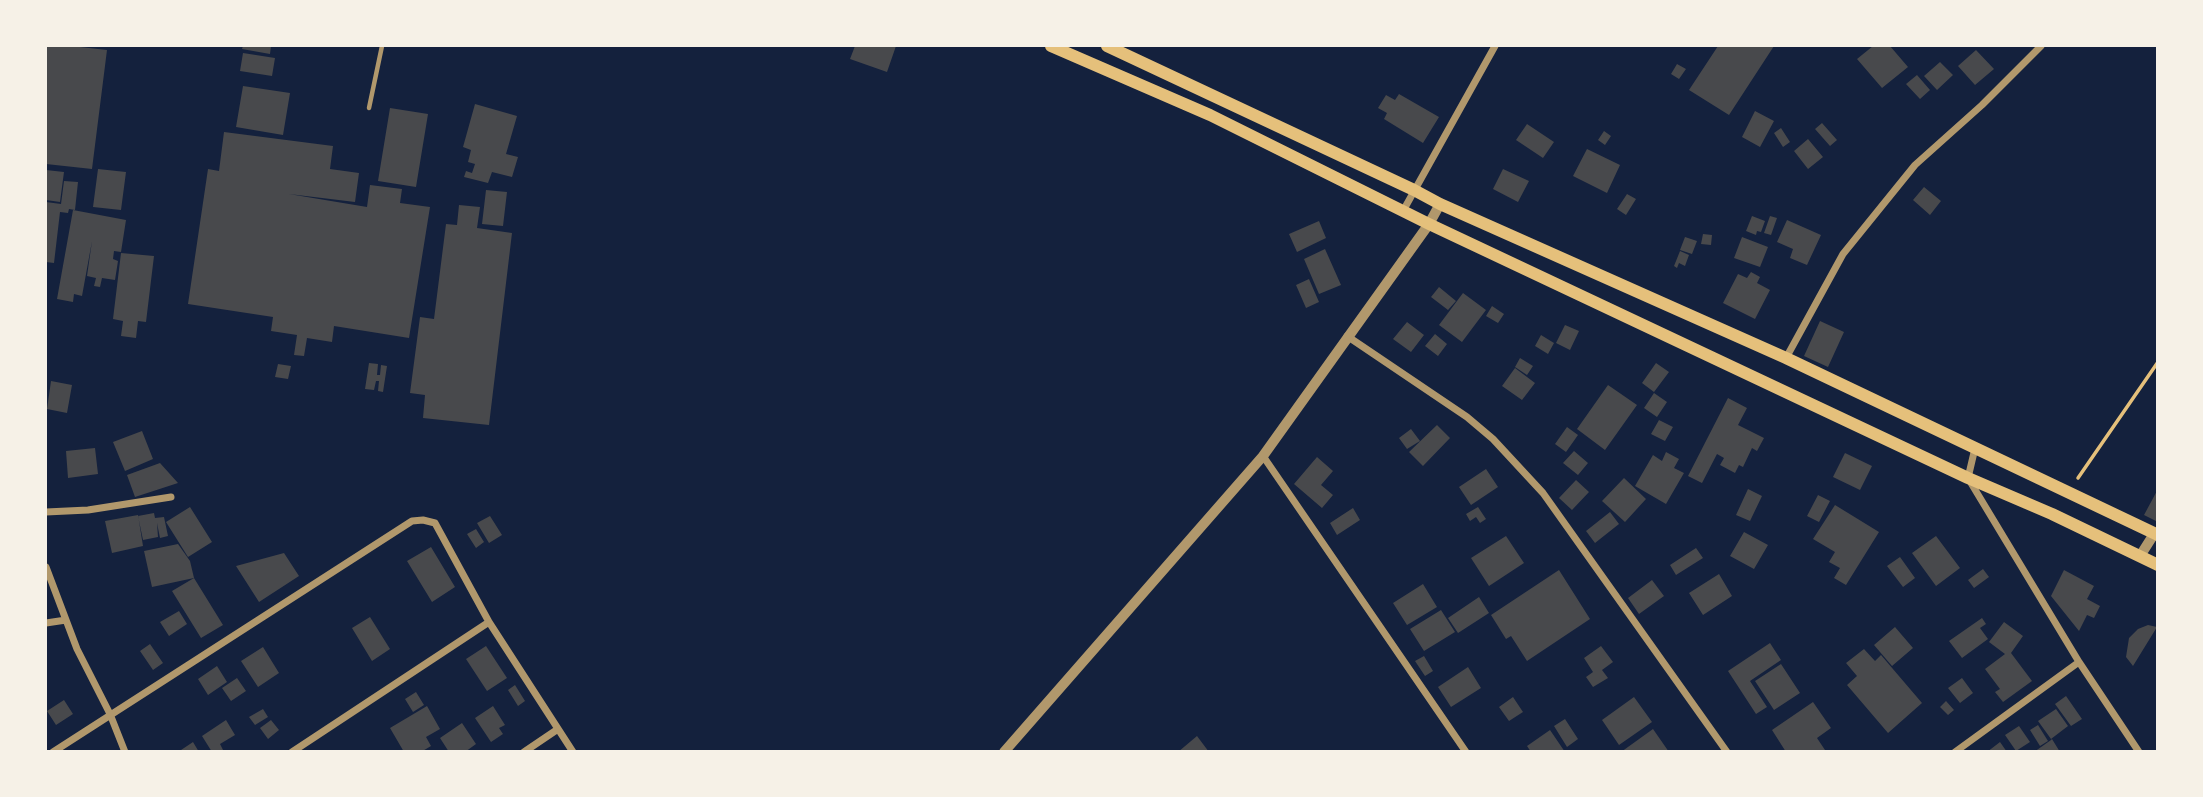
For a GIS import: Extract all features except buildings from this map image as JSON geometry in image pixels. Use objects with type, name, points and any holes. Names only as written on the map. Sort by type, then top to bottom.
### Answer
[{"type":"main road","points":[[1051,46],[1210,115],[1429,224],[2158,565]]},
{"type":"main road","points":[[1107,46],[1440,204],[1786,358],[2156,535]]},
{"type":"street","points":[[1403,211],[1495,46]]},
{"type":"street","points":[[1786,358],[1843,254],[1915,165],[1982,105],[2041,46]]},
{"type":"street","points":[[1004,751],[1263,456],[1429,224],[1440,204]]},
{"type":"street","points":[[1347,336],[1466,417],[1543,493],[1727,751]]},
{"type":"street","points":[[1975,448],[1968,478],[2079,662],[2139,751]]},
{"type":"street","points":[[1263,456],[1466,751]]},
{"type":"street","points":[[46,512],[89,510],[172,497]]},
{"type":"street","points":[[53,751],[412,521],[423,520],[435,523],[489,622],[573,751]]},
{"type":"street","points":[[2140,556],[2156,535]]},
{"type":"street","points":[[46,567],[77,649],[110,714],[125,751]]},
{"type":"street","points":[[46,624],[66,620]]},
{"type":"street","points":[[292,751],[489,622]]},
{"type":"street","points":[[1955,751],[2079,662]]},
{"type":"street","points":[[524,751],[558,729]]},
{"type":"lane","points":[[369,108],[382,46]]},
{"type":"path","points":[[2068,493],[2158,362]]}]
